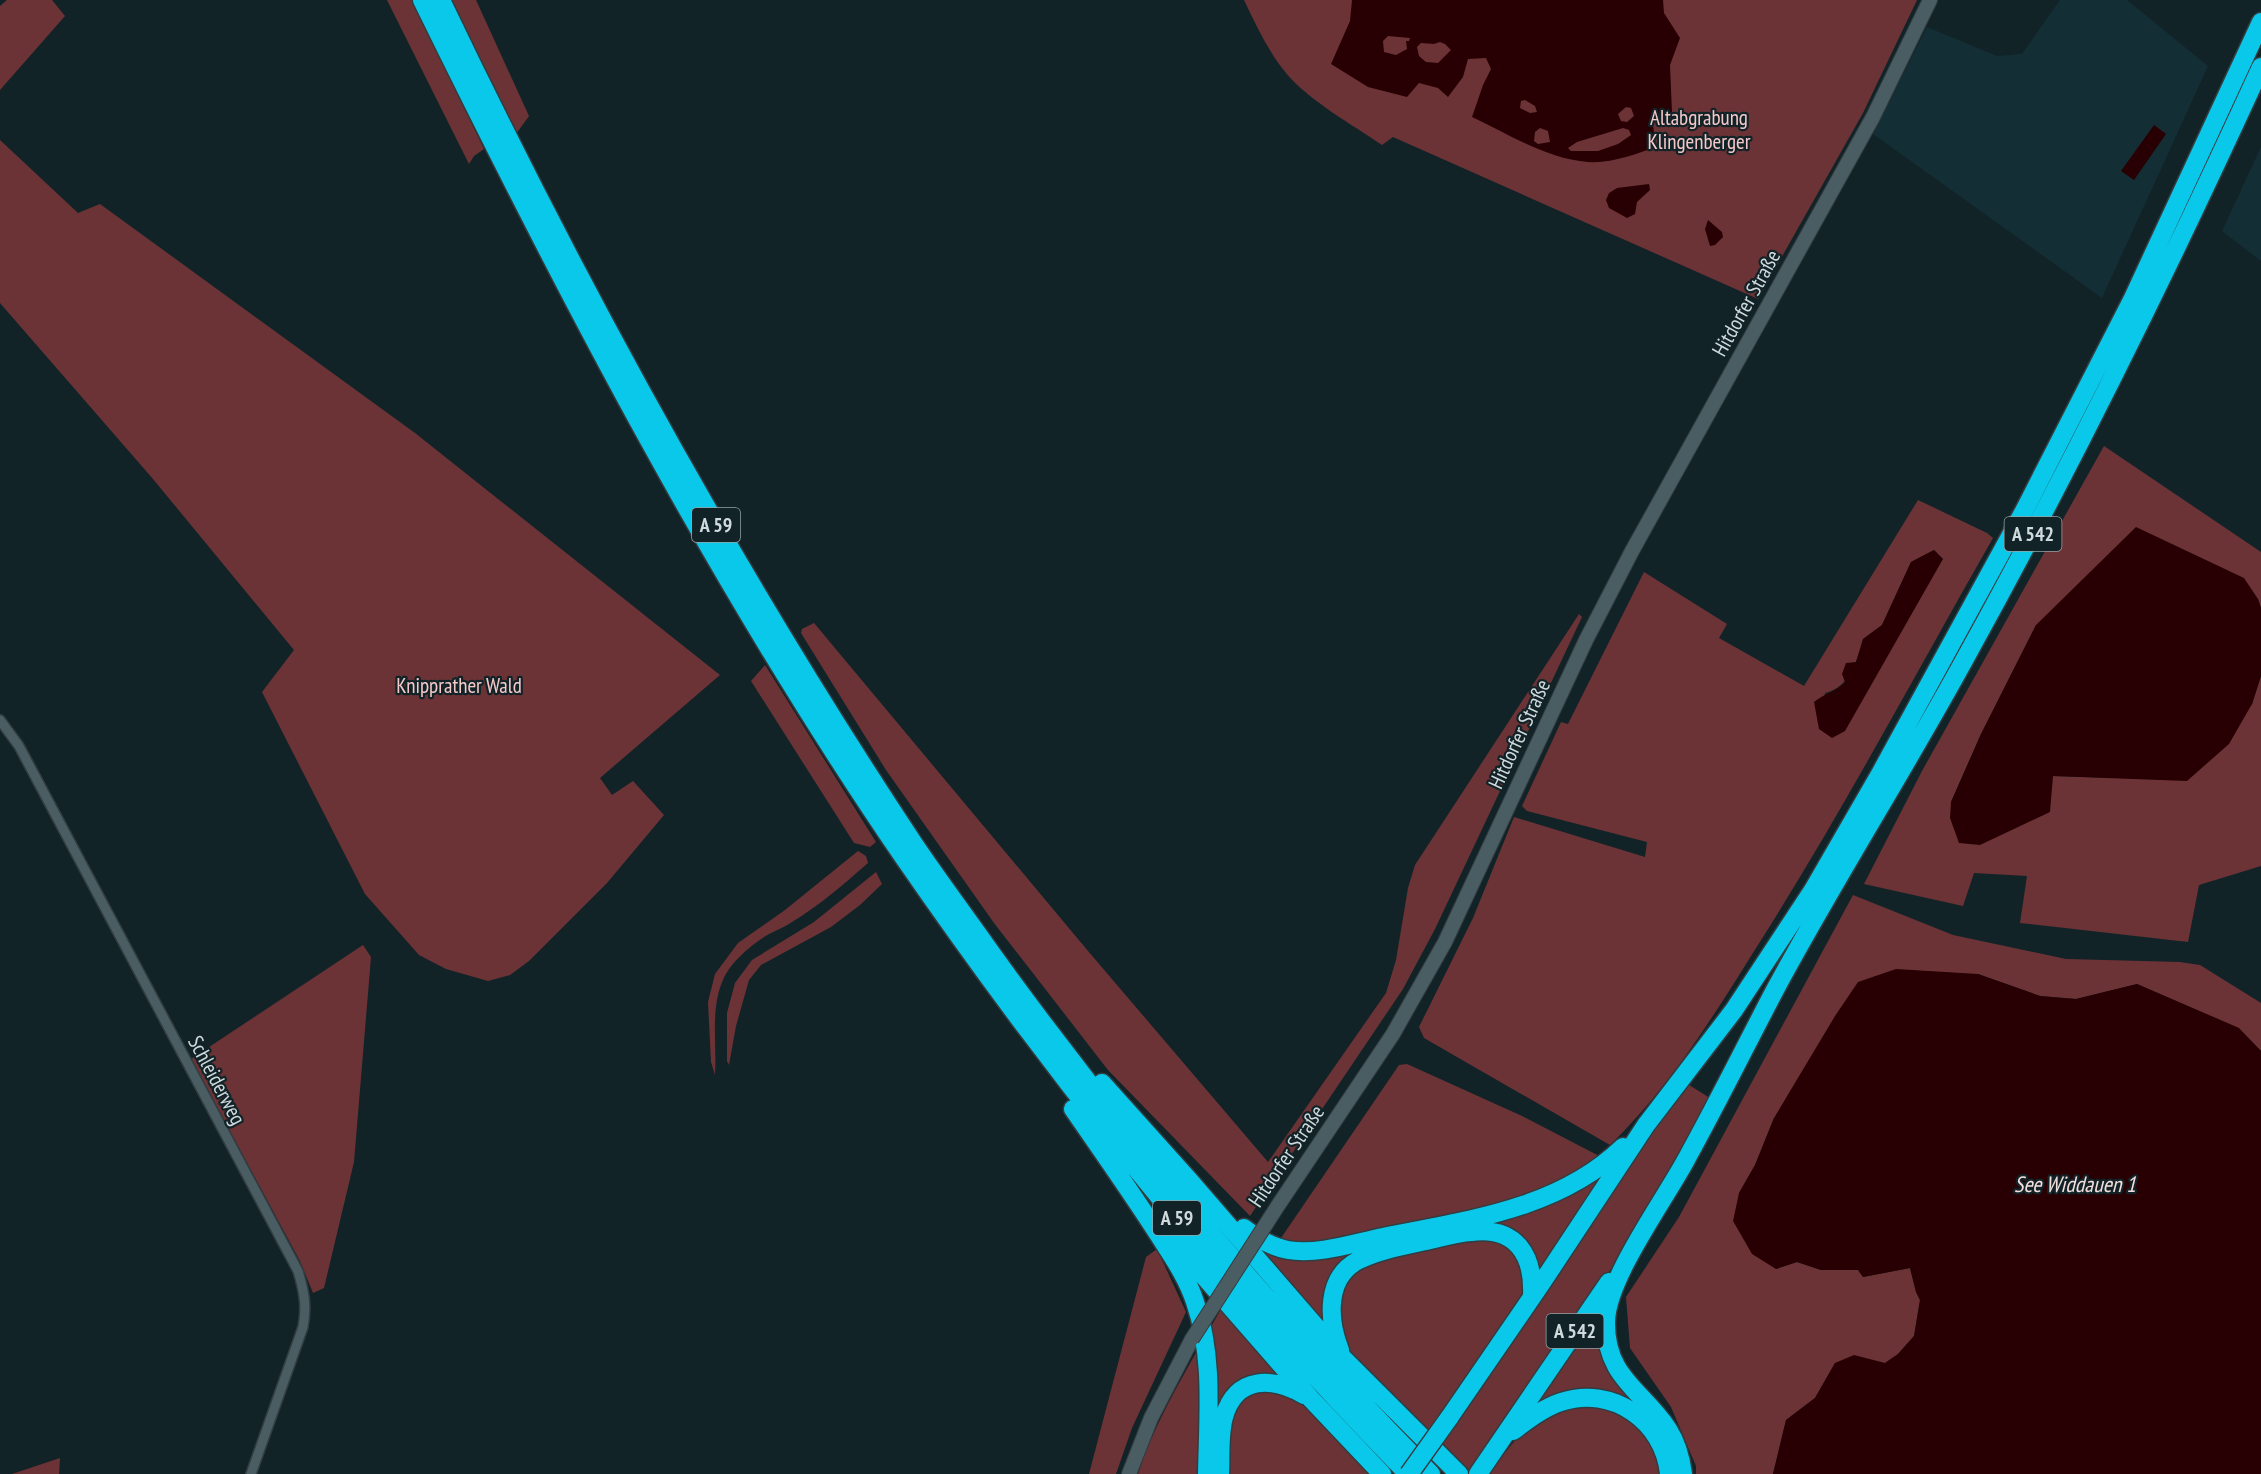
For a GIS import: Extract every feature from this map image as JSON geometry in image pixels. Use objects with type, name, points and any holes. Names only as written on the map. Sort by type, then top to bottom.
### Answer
[{"type":"highway","name":"A 59","points":[[422,0],[524,204],[677,490],[745,607],[902,855],[1086,1108],[1206,1253],[1305,1365],[1409,1474]]},
{"type":"highway","name":"A 59","points":[[441,0],[563,245],[687,473],[831,716],[917,847],[1098,1097],[1219,1244],[1315,1351],[1431,1474]]},
{"type":"highway","name":"A 542","points":[[1409,1474],[1646,1125],[1734,1010],[1813,890],[1891,755],[2024,511],[2097,370],[2133,298],[2261,22]]},
{"type":"highway","name":"A 542","points":[[1481,1470],[1647,1226],[1719,1101],[1777,986],[1967,655],[2037,525],[2151,301],[2261,68]]},
{"type":"highway","points":[[966,946],[980,979],[1135,1198],[1185,1278],[1196,1303],[1208,1372],[1207,1474]]},
{"type":"highway","points":[[1030,1006],[1058,1031],[1343,1358],[1459,1474]]},
{"type":"highway","points":[[1189,1180],[1233,1221],[1264,1243],[1288,1250],[1314,1251],[1465,1221],[1532,1203],[1576,1183],[1600,1168],[1646,1125]]},
{"type":"highway","points":[[1135,1198],[1311,1399],[1382,1474]]},
{"type":"highway","points":[[1647,1226],[1622,1270],[1607,1305],[1605,1323],[1608,1345],[1616,1368],[1670,1432],[1679,1451],[1683,1474]]},
{"type":"highway","points":[[1343,1358],[1331,1320],[1330,1309],[1334,1292],[1342,1276],[1357,1261],[1381,1251],[1471,1231],[1490,1232],[1509,1238],[1524,1251],[1532,1275],[1532,1296]]},
{"type":"highway","points":[[1220,1474],[1224,1418],[1230,1403],[1238,1393],[1249,1385],[1262,1382],[1277,1383],[1311,1399]]},
{"type":"highway","points":[[1504,1437],[1538,1413],[1560,1402],[1584,1398],[1609,1400],[1628,1408],[1650,1427],[1664,1449],[1669,1474]]},
{"type":"main road","name":"Hitdorfer Straße","points":[[1129,1474],[1156,1408],[1192,1339],[1393,1034],[1446,942],[1586,640],[1632,551],[1873,117],[1930,0]]},
{"type":"street","name":"Schleiderweg","points":[[0,720],[19,746],[298,1271],[306,1296],[303,1327],[251,1474]]},
{"type":"shaded area","points":[[2060,0],[2127,0],[2208,66],[2102,298],[1873,134],[1927,27],[1997,56],[2022,54]]},
{"type":"shaded area","points":[[2261,147],[2261,261],[2222,231]]},
{"type":"green space","points":[[7,0],[52,0],[65,16],[0,90],[0,6]]},
{"type":"green space","points":[[387,0],[412,0],[484,149],[474,156],[469,164]]},
{"type":"green space","points":[[451,0],[476,0],[529,116],[516,134]]},
{"type":"green space","name":"Altabgrabung Klingenberger","points":[[1244,0],[1917,0],[1863,113],[1758,299],[1393,137],[1382,145],[1318,102],[1295,83],[1268,47]]},
{"type":"green space","name":"Knipprather Wald","points":[[0,140],[78,213],[100,204],[415,433],[720,675],[600,778],[612,795],[633,781],[664,815],[607,883],[529,961],[510,975],[488,981],[446,969],[419,955],[365,894],[262,692],[294,650],[153,479],[0,303]]},
{"type":"green space","points":[[2104,446],[2261,552],[2261,608],[2258,599],[2036,625],[1981,734],[1951,802],[2052,776],[2187,780],[2252,704],[2261,676],[2261,866],[2199,885],[2188,942],[2020,923],[2027,876],[1974,873],[1963,906],[1864,884],[1922,771]]},
{"type":"green space","points":[[1918,500],[1993,538],[1852,789],[1746,964],[1674,1072],[1633,1122],[1610,1145],[1424,1038],[1419,1027],[1473,918],[1514,817],[1645,857],[1647,842],[1527,811],[1522,806],[1561,722],[1568,724],[1644,572],[1727,624],[1719,638],[1804,686]],"holes":[[[1934,550],[1943,559],[1819,729],[1825,693],[1833,690],[1846,679],[1855,664],[1863,639],[1882,625],[1911,562]]]},
{"type":"green space","points":[[1579,614],[1582,617],[1435,929],[1403,989],[1250,1216],[1108,1070],[994,923],[886,770],[801,633],[802,629],[814,623],[1268,1162],[1386,993],[1396,960],[1408,888],[1415,865]]},
{"type":"green space","points":[[765,665],[876,842],[870,847],[854,843],[751,681]]},
{"type":"green space","points":[[858,851],[866,856],[868,863],[812,909],[752,946],[740,956],[726,974],[717,1003],[715,1075],[711,1062],[708,1002],[715,974],[738,943],[785,910]]},
{"type":"green space","points":[[876,872],[882,884],[860,905],[831,927],[761,965],[749,980],[736,1026],[729,1065],[727,1061],[727,1013],[735,983],[752,960],[814,922]]},
{"type":"green space","points":[[1853,895],[1953,935],[2066,959],[2180,962],[2200,965],[2261,1003],[2261,1051],[2238,1028],[2137,984],[2076,999],[2040,996],[1978,974],[1774,1118],[1755,1165],[1739,1193],[1776,1269],[1797,1262],[1821,1270],[1858,1270],[1863,1277],[1910,1268],[1920,1300],[1914,1336],[1898,1354],[1885,1363],[1835,1363],[1815,1398],[1786,1420],[1773,1474],[1696,1474],[1696,1466],[1671,1407],[1630,1348],[1626,1297],[1679,1217]]},
{"type":"green space","points":[[363,945],[371,957],[354,1162],[324,1288],[313,1293],[300,1261],[191,1059]]},
{"type":"green space","points":[[1407,1064],[1522,1116],[1605,1159],[1543,1194],[1314,1245],[1279,1241],[1399,1065]]},
{"type":"green space","points":[[1686,1083],[1713,1100],[1631,1240],[1468,1474],[1440,1445]]},
{"type":"green space","points":[[1611,1165],[1537,1283],[1500,1231],[1351,1263],[1330,1332],[1257,1253],[1262,1246],[1271,1250],[1497,1217]]},
{"type":"green space","points":[[1475,1235],[1517,1249],[1526,1289],[1429,1437],[1351,1355],[1345,1346],[1336,1303],[1349,1276],[1363,1265]]},
{"type":"green space","points":[[1157,1249],[1186,1312],[1132,1428],[1116,1474],[1089,1474],[1146,1257]]},
{"type":"green space","points":[[1602,1300],[1602,1317],[1646,1408],[1615,1398],[1525,1417]]},
{"type":"green space","points":[[1221,1309],[1284,1377],[1256,1379],[1219,1427],[1208,1332]]},
{"type":"green space","points":[[1202,1342],[1202,1474],[1138,1474],[1175,1390]]},
{"type":"green space","points":[[1261,1387],[1302,1401],[1373,1474],[1223,1474],[1233,1406]]},
{"type":"green space","points":[[1609,1404],[1641,1423],[1666,1474],[1488,1474],[1521,1433],[1552,1409]]},
{"type":"green space","points":[[60,1458],[59,1474],[12,1474]]},
{"type":"water","name":"Altabgrabung Klingenberger","points":[[1352,0],[1663,0],[1664,13],[1680,38],[1670,65],[1672,112],[1652,118],[1656,147],[1623,158],[1596,162],[1557,156],[1528,145],[1472,117],[1491,69],[1486,58],[1468,59],[1463,77],[1448,97],[1438,88],[1419,83],[1407,97],[1368,87],[1331,64],[1350,21]],"holes":[[[1388,36],[1410,38],[1406,41],[1407,49],[1396,55],[1384,52],[1383,41]],[[1440,42],[1451,50],[1438,63],[1426,62],[1419,56],[1417,47],[1421,43]],[[1525,100],[1535,106],[1537,112],[1530,113],[1520,108],[1521,101]],[[1626,107],[1631,108],[1634,116],[1627,122],[1621,121],[1618,114]],[[1540,128],[1548,131],[1550,142],[1538,144],[1534,141],[1535,132]],[[1623,128],[1629,130],[1631,135],[1618,144],[1598,151],[1571,151],[1568,148],[1577,142]]]},
{"type":"water","points":[[2154,125],[2166,134],[2134,180],[2121,171]]},
{"type":"water","points":[[1649,184],[1650,190],[1637,202],[1635,214],[1627,218],[1609,208],[1606,200],[1609,193],[1617,188]]},
{"type":"water","points":[[1708,220],[1722,232],[1723,237],[1715,245],[1710,246],[1705,229]]},
{"type":"water","points":[[2136,527],[2244,578],[2258,599],[2261,608],[2261,676],[2252,704],[2229,744],[2187,781],[2053,776],[2050,812],[1980,845],[1959,843],[1950,818],[1951,802],[1981,734],[2036,625]]},
{"type":"water","points":[[1934,550],[1943,559],[1845,731],[1832,738],[1819,729],[1814,702],[1845,682],[1842,674],[1846,663],[1856,662],[1863,639],[1882,625],[1911,562]]},
{"type":"water","name":"See Widdauen 1","points":[[1896,969],[1978,974],[2040,996],[2076,999],[2137,984],[2239,1028],[2261,1051],[2261,1474],[1773,1474],[1786,1420],[1815,1398],[1835,1363],[1854,1355],[1885,1363],[1898,1354],[1914,1336],[1920,1300],[1910,1268],[1863,1277],[1858,1270],[1821,1270],[1797,1262],[1776,1269],[1752,1254],[1733,1221],[1739,1193],[1755,1165],[1774,1118],[1835,1016],[1858,982]]}]
